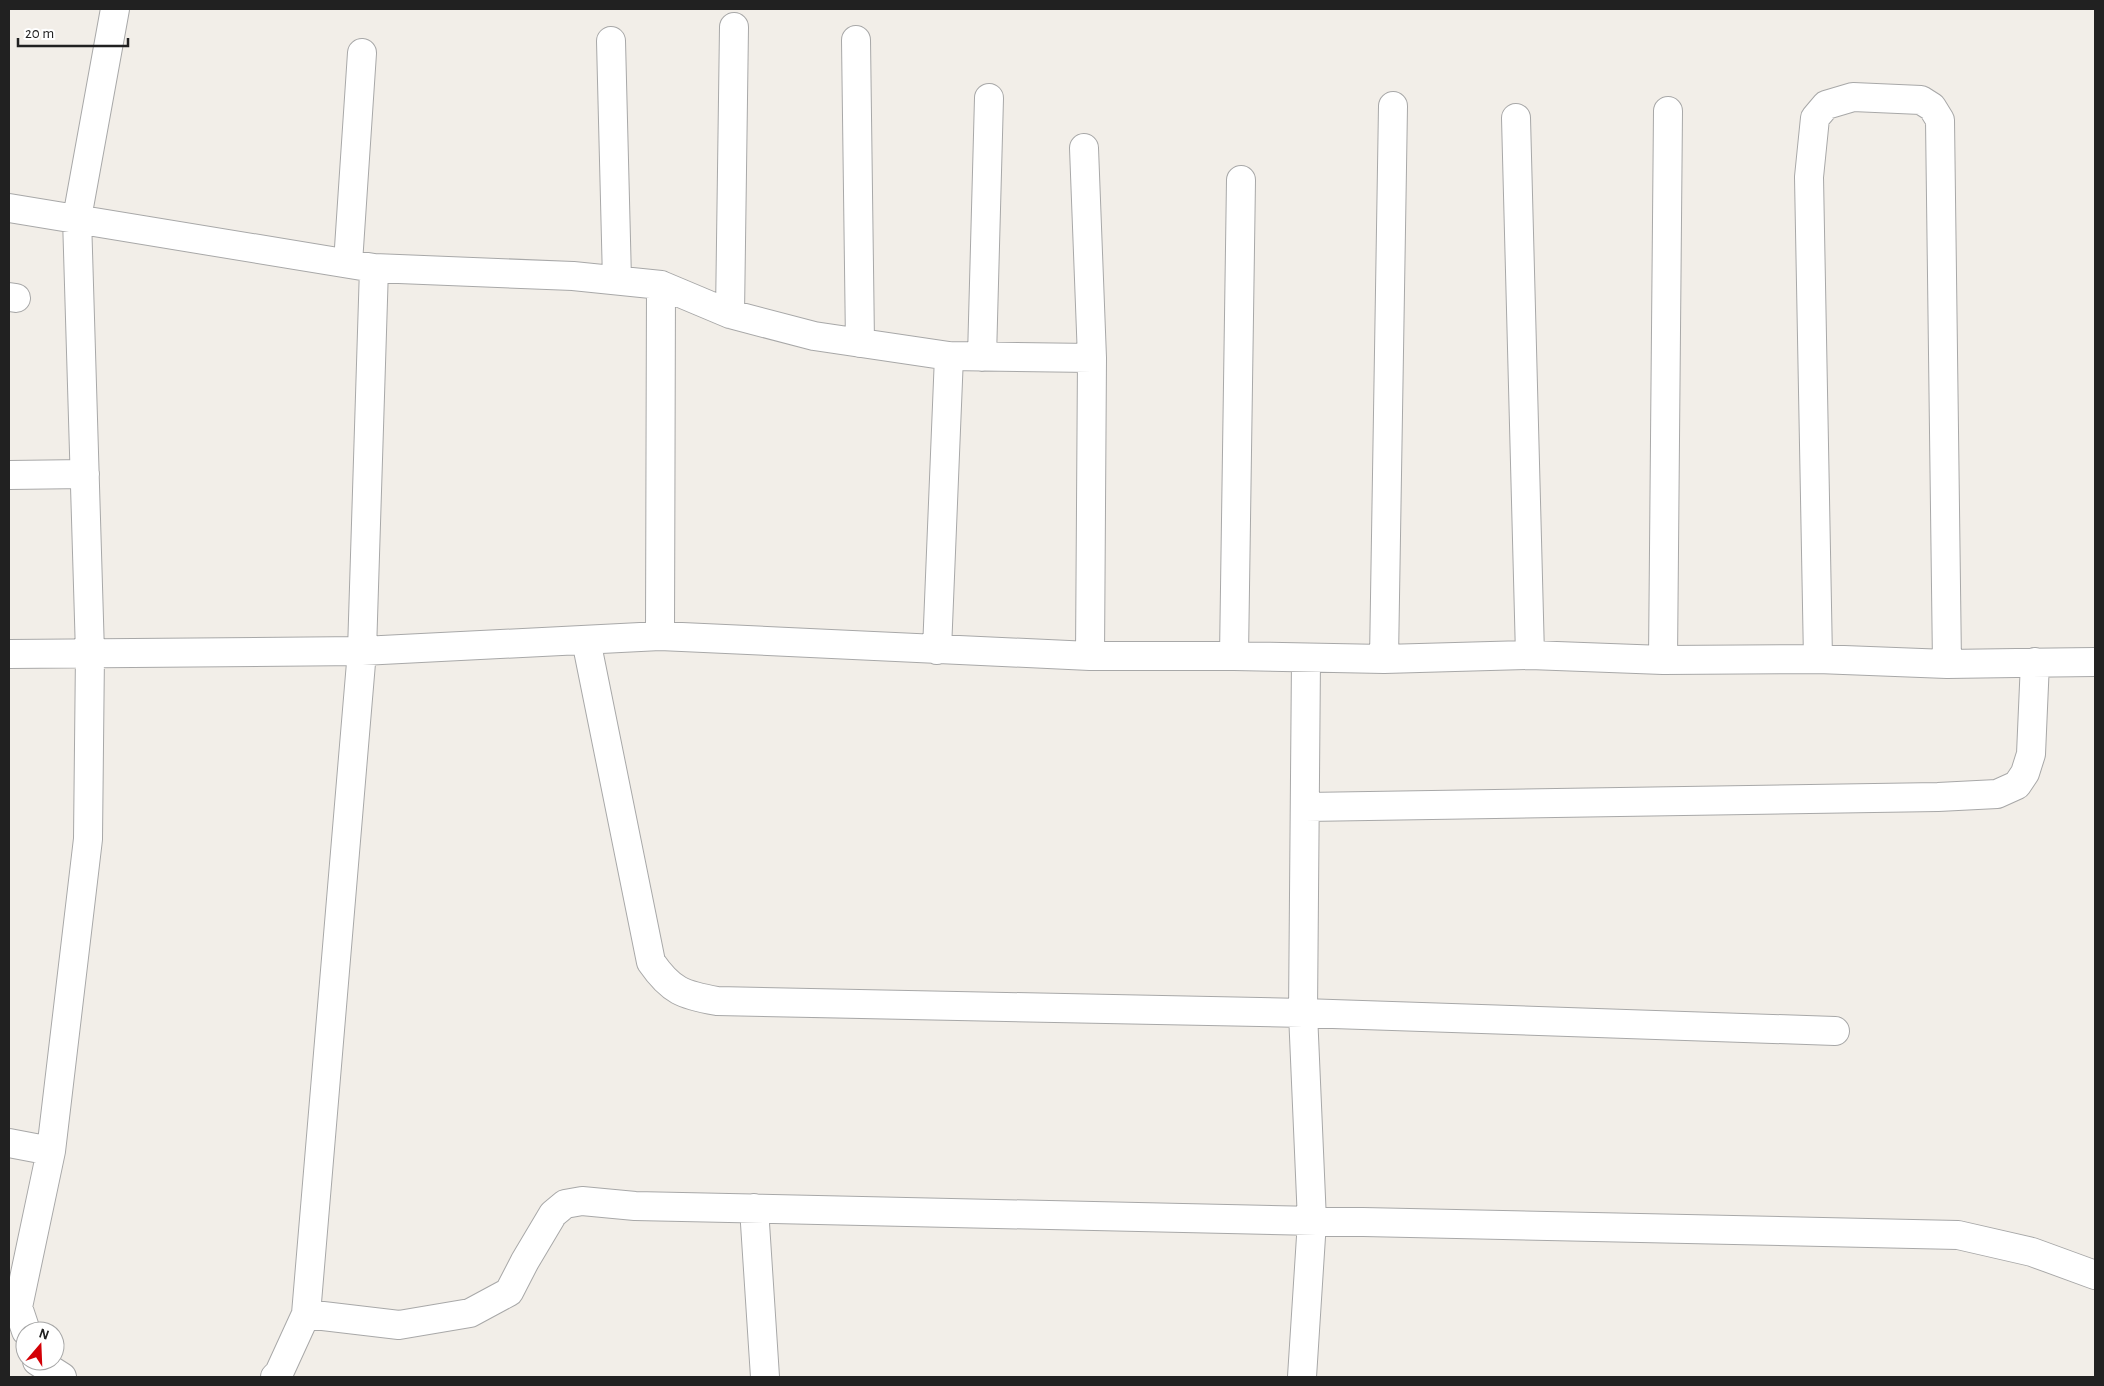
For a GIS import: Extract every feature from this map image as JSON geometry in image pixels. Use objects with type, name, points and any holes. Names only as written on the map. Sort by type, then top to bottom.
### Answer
[{"type":"street","points":[[18,1315],[51,1151],[88,839],[90,653],[77,218],[115,9]]},
{"type":"street","points":[[730,314],[734,27]]},
{"type":"street","points":[[856,40],[860,343]]},
{"type":"street","points":[[610,41],[617,280]]},
{"type":"street","points":[[275,1377],[279,1373],[306,1314],[362,651],[362,53]]},
{"type":"street","points":[[1818,659],[1809,177],[1815,118],[1826,105],[1853,97],[1894,98],[1921,100],[1932,107],[1940,120],[1947,664]]},
{"type":"street","points":[[982,357],[988,98]]},
{"type":"street","points":[[1384,660],[1393,106]]},
{"type":"street","points":[[1663,660],[1668,112]]},
{"type":"street","points":[[1516,118],[1530,655]]},
{"type":"street","points":[[1084,148],[1092,358],[1090,656]]},
{"type":"street","points":[[1234,656],[1242,180]]},
{"type":"street","points":[[9,208],[361,266],[574,276],[661,285],[730,314],[814,336],[949,356],[1092,358]]},
{"type":"street","points":[[660,636],[661,285]]},
{"type":"street","points":[[937,650],[949,356]]},
{"type":"street","points":[[9,475],[85,474]]},
{"type":"street","points":[[9,654],[362,651],[660,636],[1090,656],[1234,656],[1384,660],[1530,655],[1663,660],[1818,659],[1947,664],[2095,662]]},
{"type":"street","points":[[586,640],[650,962],[664,981],[688,996],[717,1001],[1304,1013],[1835,1031]]},
{"type":"street","points":[[1302,1377],[1312,1221],[1304,1013],[1306,659]]},
{"type":"street","points":[[1306,807],[1938,797],[1997,794],[2016,785],[2025,773],[2031,754],[2035,662]]},
{"type":"street","points":[[9,1143],[51,1151]]},
{"type":"street","points":[[306,1314],[398,1325],[470,1313],[509,1292],[553,1214],[565,1204],[582,1201],[635,1206],[1958,1235],[2032,1252],[2095,1275]]},
{"type":"street","points":[[754,1208],[765,1377]]}]
